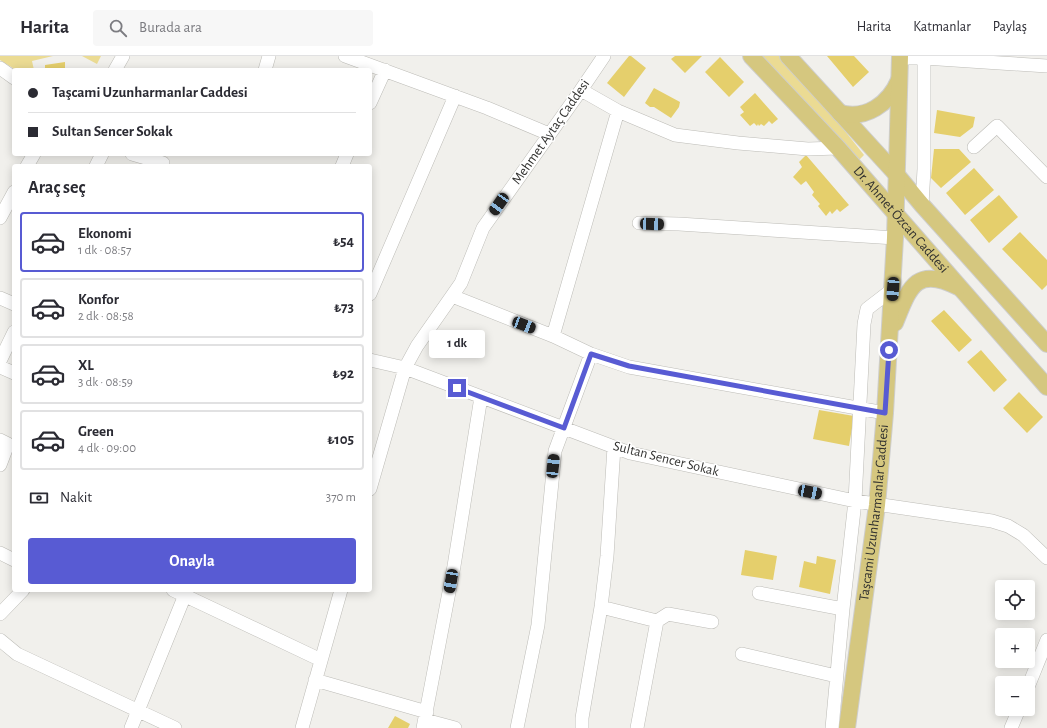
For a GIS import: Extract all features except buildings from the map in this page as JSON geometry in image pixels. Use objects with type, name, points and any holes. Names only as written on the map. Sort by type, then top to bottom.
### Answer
[{"type":"main road","name":"Dr. Ahmet Özcan Caddesi","points":[[751,56],[838,148],[1047,387]]},
{"type":"main road","name":"Dr. Ahmet Özcan Caddesi","points":[[788,56],[897,175],[922,205],[1047,344]]},
{"type":"main road","name":"Taşcami Uzunharmanlar Caddesi","points":[[847,728],[877,504],[885,413],[893,289],[900,57]]},
{"type":"main road","points":[[840,113],[858,115],[874,109],[889,97],[899,78]]},
{"type":"main road","points":[[890,334],[908,293],[918,282],[941,279],[962,289]]},
{"type":"street","points":[[116,68],[123,56]]},
{"type":"street","points":[[266,68],[269,56]]},
{"type":"street","points":[[345,56],[455,96],[549,134]]},
{"type":"street","name":"Mehmet Aytaç Caddesi","points":[[372,482],[405,368],[417,346],[461,283],[482,228],[582,90],[604,56]]},
{"type":"street","points":[[900,57],[924,57],[1047,66]]},
{"type":"street","points":[[922,205],[924,169],[924,57]]},
{"type":"street","points":[[372,99],[385,70]]},
{"type":"street","points":[[1,71],[12,77]]},
{"type":"street","points":[[582,90],[618,110],[675,136],[808,149],[838,148]]},
{"type":"street","points":[[372,289],[455,96]]},
{"type":"street","points":[[553,336],[618,110]]},
{"type":"street","points":[[974,147],[997,126],[1047,177]]},
{"type":"street","points":[[138,156],[162,164]]},
{"type":"street","points":[[0,218],[12,196]]},
{"type":"street","points":[[639,223],[679,224],[895,238]]},
{"type":"street","points":[[832,728],[836,676],[855,501],[861,409],[864,324],[867,309],[893,289]]},
{"type":"street","points":[[452,296],[553,336],[591,354],[629,366],[885,413]]},
{"type":"street","points":[[0,298],[12,303]]},
{"type":"street","points":[[0,361],[12,336]]},
{"type":"street","points":[[517,728],[538,625],[555,451],[591,354]]},
{"type":"street","name":"Sultan Sencer Sokak","points":[[372,360],[405,368],[630,453],[855,501],[998,523],[1008,526],[1023,535],[1047,558]]},
{"type":"street","points":[[0,367],[12,372]]},
{"type":"street","points":[[425,720],[454,566],[481,397]]},
{"type":"street","points":[[0,440],[8,444],[0,465]]},
{"type":"street","points":[[582,728],[582,718],[601,607],[607,556],[614,447]]},
{"type":"street","points":[[0,553],[12,559]]},
{"type":"street","points":[[0,614],[22,592]]},
{"type":"street","points":[[302,728],[340,592]]},
{"type":"street","points":[[131,728],[186,593],[321,660]]},
{"type":"street","points":[[759,593],[843,609]]},
{"type":"street","points":[[601,607],[657,621],[668,614],[712,622]]},
{"type":"street","points":[[638,728],[657,621]]},
{"type":"street","points":[[0,640],[17,654],[175,728]]},
{"type":"street","points":[[1032,676],[1047,640]]},
{"type":"street","points":[[742,654],[836,676]]},
{"type":"street","points":[[315,680],[425,720],[455,728]]},
{"type":"street","points":[[1012,728],[1016,716]]},
{"type":"shaded area","points":[[0,56],[53,56],[32,61],[34,68],[13,68],[0,60]]},
{"type":"shaded area","points":[[82,56],[101,56],[97,64]]},
{"type":"shaded area","points":[[760,56],[780,56],[818,97],[864,155],[858,161]]},
{"type":"route","points":[[457,388],[564,428],[591,354],[629,366],[885,413],[889,350]]}]
